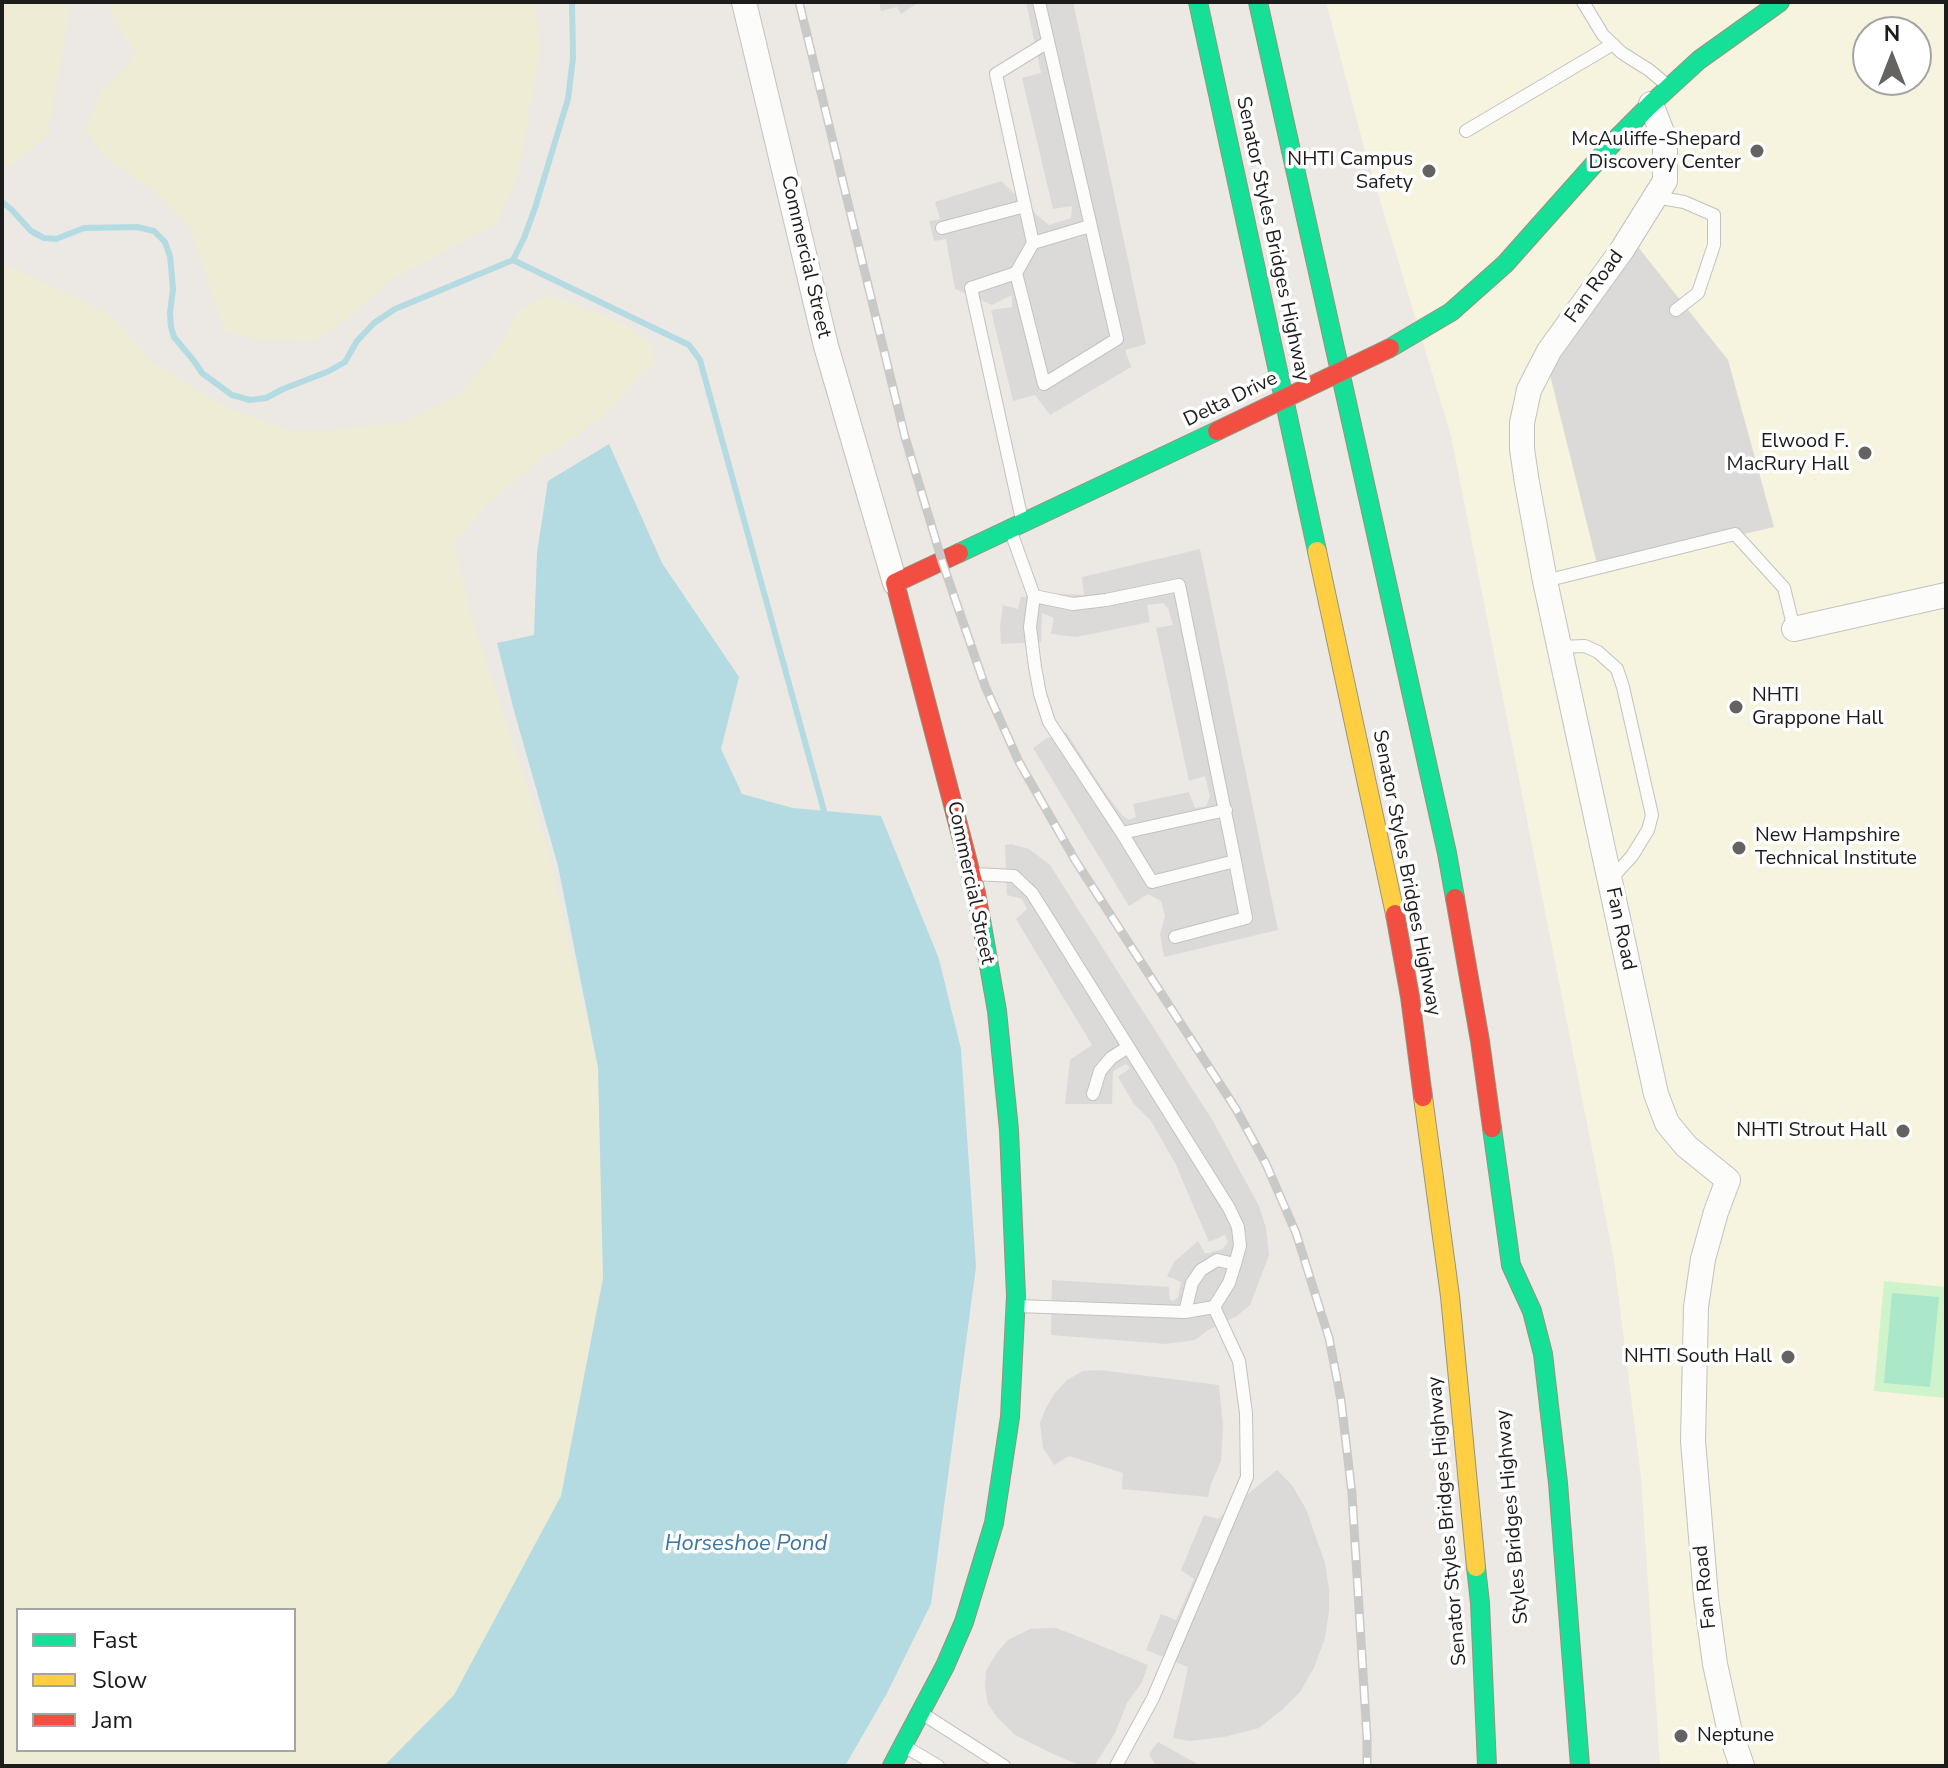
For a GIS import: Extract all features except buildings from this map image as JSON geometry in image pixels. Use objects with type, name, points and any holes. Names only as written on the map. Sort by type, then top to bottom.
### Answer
[{"type":"main road","name":"Senator Styles Bridges Highway","points":[[1198,2],[1385,863],[1410,997],[1450,1296],[1480,1603],[1487,1766]]},
{"type":"main road","points":[[1258,2],[1447,853],[1480,1041],[1517,1323]]},
{"type":"main road","name":"Delta Drive","points":[[895,583],[1390,348],[1451,312],[1505,264],[1620,135],[1669,87],[1750,17],[1780,2]]},
{"type":"main road","name":"Commercial Street","points":[[892,1766],[922,1713],[964,1622],[994,1523],[1010,1417],[1016,1306],[1009,1130],[999,1026],[972,874],[895,583]]},
{"type":"main road","points":[[1511,1265],[1532,1311],[1543,1354],[1558,1483],[1580,1766]]},
{"type":"main road","points":[[1458,1565],[1457,1534],[1464,1458]]},
{"type":"street","name":"Commercial Street","points":[[744,2],[826,346],[895,583]]},
{"type":"street","name":"Fan Road","points":[[1651,104],[1665,140],[1665,181],[1622,250],[1549,351],[1529,390],[1522,423],[1522,449],[1545,581],[1656,1094],[1667,1123],[1686,1146],[1728,1180],[1703,1259],[1696,1307],[1693,1441],[1715,1664],[1729,1728],[1742,1766]]},
{"type":"street","points":[[1794,629],[1946,595]]},
{"type":"lane","points":[[1016,273],[1044,384],[1117,339],[1039,2]]},
{"type":"lane","points":[[1583,2],[1603,35],[1669,87]]},
{"type":"lane","points":[[1048,42],[996,74],[1033,243],[1016,273],[971,288],[1016,526],[1034,596],[1030,627],[1040,694],[1049,722],[1152,882],[1235,861]]},
{"type":"lane","points":[[1466,131],[1613,44]]},
{"type":"lane","points":[[1655,197],[1684,202],[1714,215],[1714,245],[1698,293],[1676,310]]},
{"type":"lane","points":[[942,228],[1025,206]]},
{"type":"lane","points":[[1033,243],[1090,226]]},
{"type":"lane","points":[[1545,581],[1735,534],[1784,588],[1794,629]]},
{"type":"lane","points":[[1034,596],[1073,604],[1179,585],[1246,918],[1175,937]]},
{"type":"lane","points":[[1559,647],[1585,646],[1598,652],[1617,669],[1652,815],[1648,830],[1632,856],[1609,881]]},
{"type":"lane","points":[[1122,833],[1226,810]]},
{"type":"lane","points":[[972,874],[1014,876],[1032,893],[1229,1208],[1238,1227],[1240,1246],[1229,1283],[1214,1307],[1185,1312],[1016,1306]]},
{"type":"lane","points":[[1093,1094],[1100,1071],[1111,1058],[1128,1047]]},
{"type":"lane","points":[[1185,1312],[1192,1283],[1201,1270],[1217,1260],[1235,1264]]},
{"type":"lane","points":[[1135,1766],[1119,1762],[1153,1698],[1247,1477],[1246,1413],[1239,1361],[1214,1307]]},
{"type":"lane","points":[[922,1713],[1004,1766]]},
{"type":"lane","points":[[904,1746],[938,1766]]},
{"type":"shaded area","points":[[2,2],[71,2],[48,136],[2,172]]},
{"type":"shaded area","points":[[108,2],[535,2],[540,53],[519,171],[497,224],[394,278],[348,318],[316,340],[255,339],[224,331],[191,229],[158,195],[104,156],[85,129],[101,91],[136,53],[115,24]]},
{"type":"shaded area","points":[[879,2],[919,2],[901,14],[897,7],[881,11]]},
{"type":"shaded area","points":[[1026,2],[1073,2],[1146,344],[1125,350],[1131,367],[1050,415],[1035,395],[1013,401],[991,310],[1012,307],[1012,295],[992,305],[955,289],[946,239],[934,241],[929,221],[940,219],[935,202],[1001,181],[1049,225],[1071,218],[1072,206],[1053,209],[1022,78],[1041,73]]},
{"type":"shaded area","name":"New Hampshire Technical Institute","points":[[1326,2],[1946,2],[1946,1766],[1660,1766],[1641,1478],[1614,1260],[1451,436],[1363,144]]},
{"type":"shaded area","points":[[1630,237],[1728,360],[1774,527],[1598,568],[1550,375]]},
{"type":"shaded area","points":[[2,263],[108,313],[154,363],[223,406],[288,430],[333,430],[401,423],[459,394],[495,353],[519,311],[545,296],[569,301],[625,325],[651,344],[655,361],[601,418],[534,465],[488,503],[454,543],[470,612],[547,847],[598,1068],[603,1278],[561,1496],[454,1695],[384,1766],[2,1766]]},
{"type":"shaded area","points":[[1200,549],[1278,930],[1164,957],[1160,934],[1165,916],[1161,901],[1148,894],[1129,906],[1033,748],[1047,738],[1066,732],[1104,791],[1129,820],[1136,817],[1133,804],[1189,792],[1195,808],[1206,806],[1210,796],[1205,776],[1189,781],[1156,628],[1173,625],[1168,608],[1163,603],[1147,605],[1150,622],[1076,637],[1051,634],[1054,618],[1042,613],[1041,642],[1001,644],[1000,626],[1003,605],[1018,609],[1021,597],[1084,595],[1082,577]]},
{"type":"shaded area","points":[[1005,845],[1029,849],[1050,865],[1214,1123],[1259,1206],[1266,1228],[1269,1255],[1250,1305],[1195,1340],[1166,1344],[1051,1335],[1052,1280],[1169,1287],[1170,1300],[1173,1301],[1178,1297],[1181,1282],[1167,1276],[1174,1262],[1198,1241],[1205,1253],[1222,1249],[1228,1242],[1225,1235],[1209,1242],[1175,1163],[1151,1121],[1134,1104],[1118,1077],[1130,1068],[1126,1064],[1113,1071],[1112,1104],[1065,1104],[1070,1060],[1092,1045],[1016,919],[1027,909],[1022,899],[1007,895]]},
{"type":"shaded area","points":[[1099,1370],[1219,1385],[1223,1427],[1221,1461],[1208,1497],[1122,1489],[1123,1473],[1069,1456],[1054,1465],[1043,1448],[1040,1423],[1046,1408],[1067,1380],[1083,1371]]},
{"type":"shaded area","points":[[1277,1470],[1292,1485],[1306,1509],[1325,1563],[1329,1611],[1325,1638],[1314,1668],[1300,1692],[1259,1728],[1190,1741],[1173,1738],[1188,1667],[1146,1650],[1161,1614],[1176,1620],[1194,1579],[1181,1570],[1204,1515],[1218,1519]]},
{"type":"shaded area","points":[[1056,1628],[1148,1665],[1115,1733],[1094,1766],[1081,1766],[1015,1735],[988,1704],[986,1671],[1008,1640],[1030,1629]]},
{"type":"shaded area","points":[[1158,1742],[1201,1766],[1156,1766],[1149,1754]]},
{"type":"green space","points":[[1884,1281],[1946,1287],[1946,1398],[1874,1391]]},
{"type":"green space","points":[[1892,1293],[1939,1297],[1930,1387],[1884,1383]]},
{"type":"water","name":"Horseshoe Pond","points":[[609,444],[662,563],[739,677],[721,749],[742,794],[793,808],[881,816],[939,959],[961,1049],[976,1267],[931,1604],[886,1695],[845,1766],[384,1766],[454,1695],[561,1496],[603,1278],[598,1068],[558,866],[497,643],[534,635],[537,553],[548,481]]},
{"type":"waterway","points":[[2,202],[31,231],[44,238],[56,239],[84,228],[137,227],[154,231],[165,242],[170,256],[173,289],[170,313],[174,337],[202,373],[232,395],[250,400],[266,398],[345,362],[357,341],[374,323],[395,309],[513,260],[535,208],[568,99],[573,58],[572,2]]},
{"type":"waterway","points":[[513,260],[689,345],[700,360],[824,811]]},
{"type":"railway","points":[[799,2],[905,437],[942,561],[985,686],[1019,762],[1075,860],[1236,1109],[1266,1164],[1296,1233],[1329,1338],[1341,1400],[1352,1494],[1367,1766]]},
{"type":"traffic: fast","points":[[1198,2],[1317,551]]},
{"type":"traffic: fast","points":[[1258,2],[1455,898]]},
{"type":"traffic: fast","points":[[1390,348],[1451,312],[1505,264],[1651,104],[1699,60],[1780,2]]},
{"type":"traffic: fast","points":[[959,553],[1217,431]]},
{"type":"traffic: fast","points":[[892,1766],[945,1666],[964,1622],[994,1523],[1010,1417],[1016,1296],[1009,1130],[997,1011],[981,920]]},
{"type":"traffic: fast","points":[[1492,1128],[1511,1265],[1532,1311],[1543,1354],[1558,1483],[1580,1766]]},
{"type":"traffic: fast","points":[[1476,1567],[1487,1766]]},
{"type":"traffic: slow","points":[[1317,551],[1395,914]]},
{"type":"traffic: slow","points":[[1423,1097],[1450,1296],[1476,1567]]},
{"type":"traffic: jam","points":[[1217,431],[1390,348]]},
{"type":"traffic: jam","points":[[959,553],[895,583],[981,920]]},
{"type":"traffic: jam","points":[[1455,898],[1492,1128]]},
{"type":"traffic: jam","points":[[1395,914],[1423,1097]]},
{"type":"place","name":"McAuliffe-Shepard Discovery Center","points":[[1757,151]]},
{"type":"place","name":"NHTI Campus Safety","points":[[1429,171]]},
{"type":"place","name":"Elwood F. MacRury Hall","points":[[1865,453]]},
{"type":"place","name":"NHTI Grappone Hall","points":[[1736,707]]},
{"type":"place","name":"New Hampshire Technical Institute","points":[[1739,848]]},
{"type":"place","name":"NHTI Strout Hall","points":[[1903,1131]]},
{"type":"place","name":"NHTI South Hall","points":[[1788,1357]]},
{"type":"place","name":"Neptune","points":[[1681,1736]]}]
